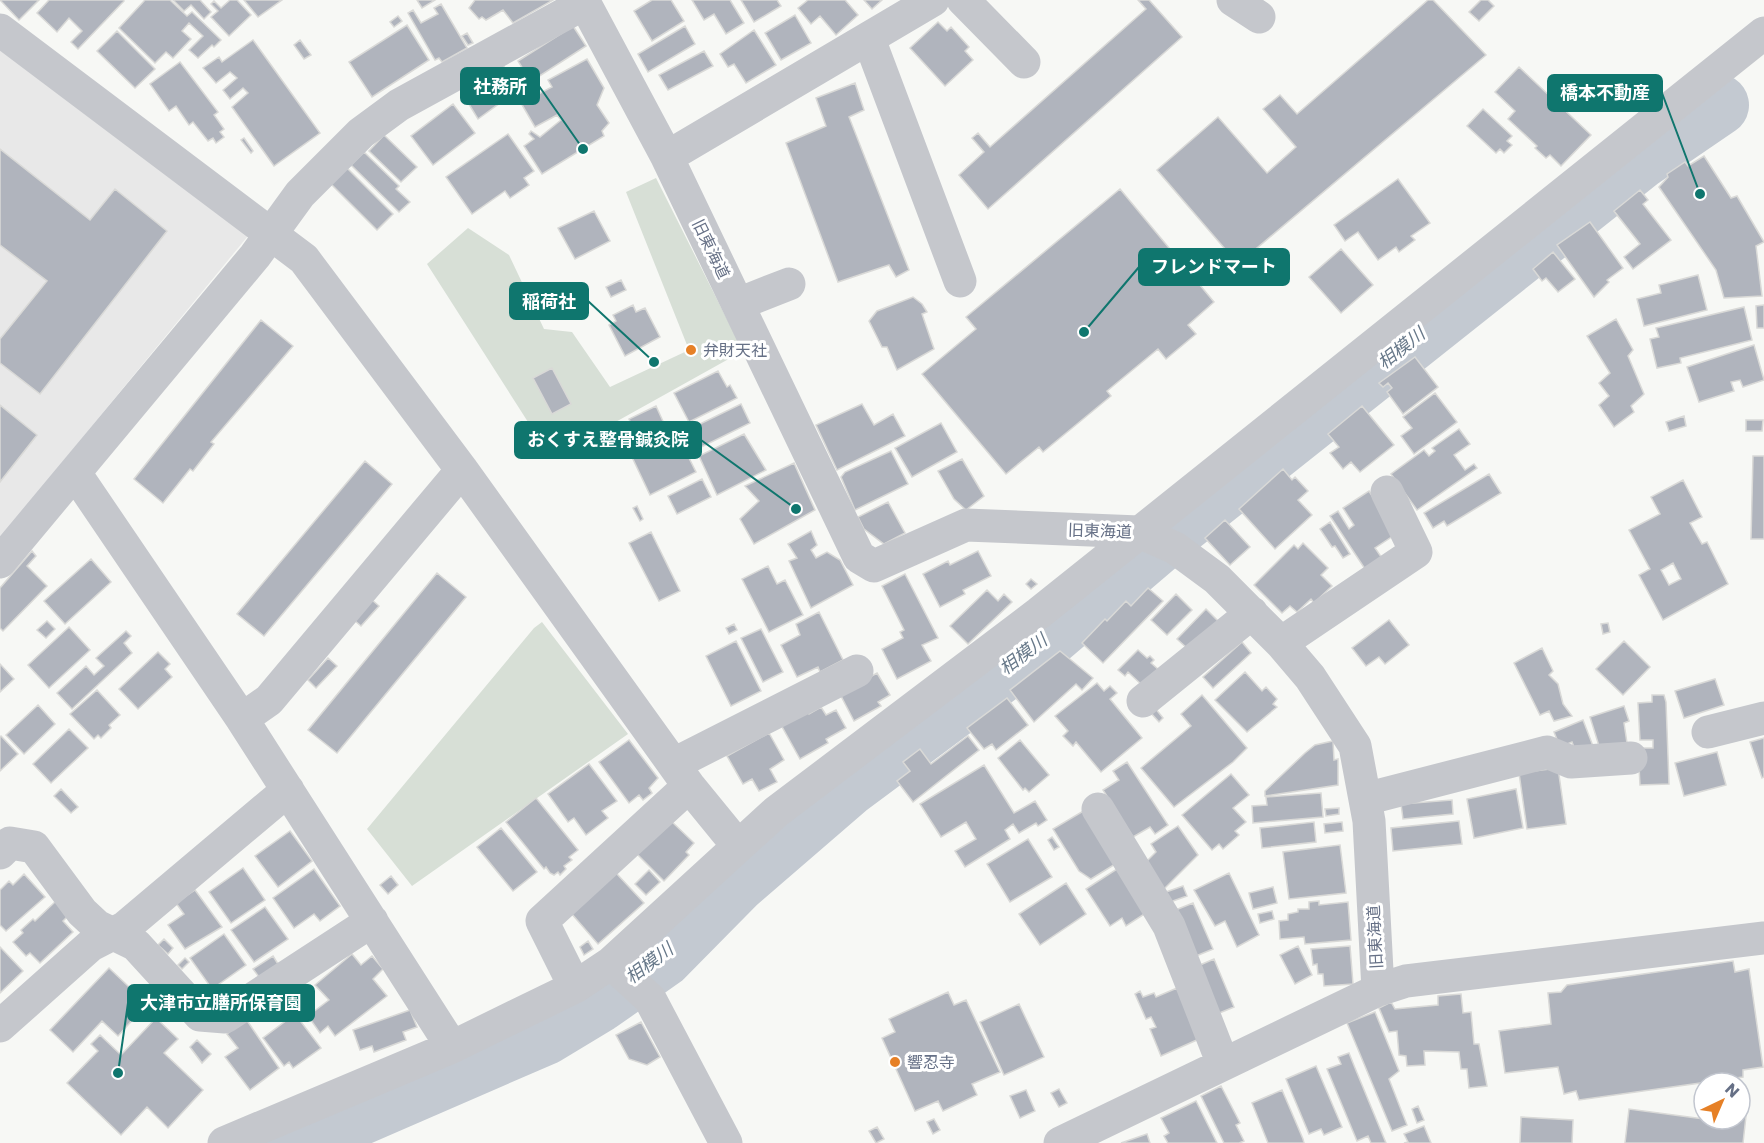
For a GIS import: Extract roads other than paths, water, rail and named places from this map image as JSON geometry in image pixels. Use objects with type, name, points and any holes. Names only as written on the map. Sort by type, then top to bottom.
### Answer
[{"type":"street","points":[[667,158],[933,0]]},
{"type":"street","points":[[963,0],[1024,62]]},
{"type":"street","points":[[0,562],[272,233],[300,194],[361,133],[389,112],[584,2]]},
{"type":"street","name":"旧東海道","points":[[584,2],[667,158],[858,557],[874,566],[966,525],[1154,539],[1217,579],[1252,613],[1310,678],[1355,746],[1369,820],[1378,990],[1060,1143]]},
{"type":"street","points":[[0,30],[304,259],[462,470],[682,775],[738,846]]},
{"type":"street","points":[[224,1143],[452,1047],[575,987],[624,976],[738,846],[776,812],[1039,613],[1154,539],[1764,33]]},
{"type":"street","points":[[868,39],[960,281]]},
{"type":"street","points":[[738,304],[789,284]]},
{"type":"street","points":[[242,719],[269,700],[462,470]]},
{"type":"street","points":[[75,473],[242,719],[452,1047]]},
{"type":"street","points":[[1281,643],[1416,552],[1387,492]]},
{"type":"street","points":[[1143,701],[1252,613]]},
{"type":"street","points":[[575,987],[542,921],[682,775],[857,670]]},
{"type":"street","points":[[1708,732],[1764,718]]},
{"type":"street","points":[[1365,799],[1547,752],[1571,762],[1630,758]]},
{"type":"street","points":[[0,1026],[91,945],[136,918],[288,790]]},
{"type":"street","points":[[1098,809],[1169,926],[1223,1064]]},
{"type":"street","points":[[0,853],[10,843],[34,847],[82,912],[111,934],[136,945],[200,1015],[225,1017],[372,921]]},
{"type":"street","points":[[1378,990],[1406,981],[1764,938]]},
{"type":"street","points":[[624,976],[650,999],[726,1143]]},
{"type":"waterway","name":"相模川","points":[[294,1143],[545,1034],[598,1002],[662,957],[736,882],[846,787],[1046,638],[1183,521],[1639,159],[1718,105]]},
{"type":"place","name":"社務所","points":[[583,149]]},
{"type":"place","name":"橋本不動産","points":[[1700,194]]},
{"type":"place","name":"フレンドマート","points":[[1084,332]]},
{"type":"place","name":"弁財天社","points":[[691,350]]},
{"type":"place","name":"稲荷社","points":[[654,362]]},
{"type":"place","name":"おくすえ整骨鍼灸院","points":[[796,509]]},
{"type":"place","name":"響忍寺","points":[[895,1062]]},
{"type":"place","name":"大津市立膳所保育園","points":[[118,1073]]}]
